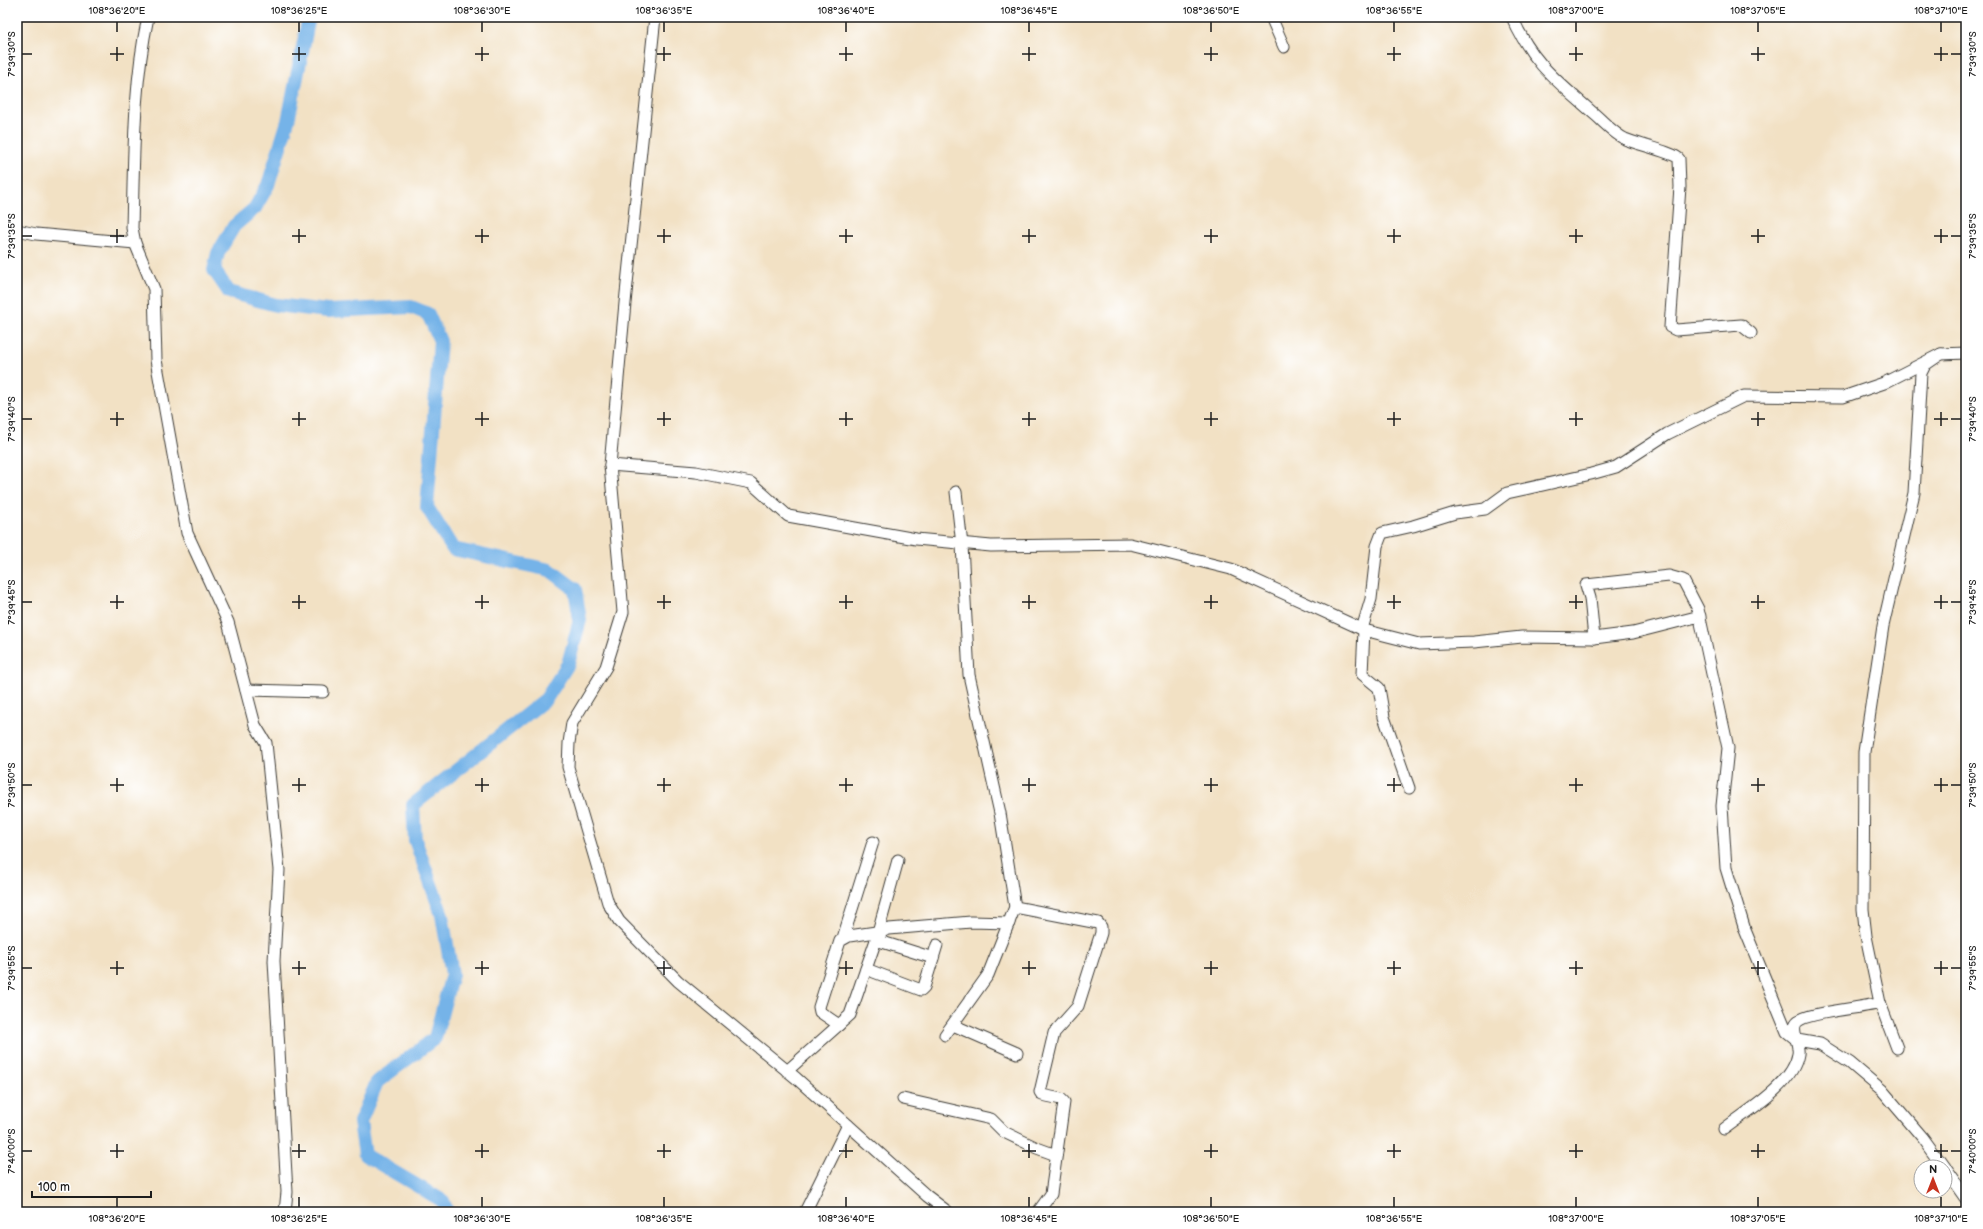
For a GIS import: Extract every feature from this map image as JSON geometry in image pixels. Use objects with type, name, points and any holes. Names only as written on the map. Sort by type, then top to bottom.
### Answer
[{"type":"street","points":[[148,17],[143,38],[134,125],[132,228],[135,243],[154,288],[156,360],[187,534],[228,622],[255,724],[266,743],[279,870],[274,962],[287,1192],[285,1212]]},
{"type":"street","points":[[655,17],[625,303],[610,465],[622,612],[606,667],[572,723],[568,766],[608,903],[619,921],[678,982],[787,1071],[926,1196],[948,1212]]},
{"type":"street","points":[[1271,17],[1284,47]]},
{"type":"street","points":[[1512,17],[1531,54],[1549,74],[1620,136],[1648,148],[1675,155],[1679,159],[1680,187],[1670,327],[1676,330],[1741,325],[1751,333]]},
{"type":"street","points":[[17,230],[36,234],[135,243]]},
{"type":"street","points":[[1409,788],[1384,717],[1380,688],[1362,674],[1363,629],[1372,599],[1377,546],[1382,533],[1413,526],[1455,513],[1485,509],[1507,493],[1616,467],[1668,434],[1744,396],[1843,397],[1884,383],[1941,354],[1966,353]]},
{"type":"street","points":[[1897,1048],[1880,1003],[1866,936],[1863,909],[1864,752],[1883,626],[1914,493],[1921,373],[1925,365],[1941,354]]},
{"type":"street","points":[[610,465],[666,468],[724,476],[751,483],[788,516],[916,539],[962,545],[991,546],[1130,544],[1231,569],[1363,629],[1419,644],[1474,642],[1522,637],[1594,638],[1640,631],[1700,616]]},
{"type":"street","points":[[945,1035],[988,975],[1015,907],[1000,813],[969,675],[962,545],[956,492]]},
{"type":"street","points":[[1594,638],[1590,598],[1586,585],[1669,576],[1675,577],[1686,583],[1700,616],[1728,748],[1722,806],[1726,868],[1745,930],[1787,1032],[1797,1040],[1820,1044],[1850,1063],[1882,1090],[1923,1138],[1938,1159]]},
{"type":"street","points":[[246,690],[323,692]]},
{"type":"street","points":[[839,1025],[820,1012],[819,1007],[840,941],[843,938],[873,842]]},
{"type":"street","points":[[787,1071],[852,1012],[879,934],[898,860]]},
{"type":"street","points":[[1015,907],[1098,923],[1101,927],[1101,933],[1078,1006],[1054,1033],[1040,1092],[1042,1095],[1061,1099],[1064,1102],[1051,1194],[1038,1212]]},
{"type":"street","points":[[843,938],[971,922],[1009,923]]},
{"type":"street","points":[[879,934],[933,958]]},
{"type":"street","points":[[866,970],[921,990],[924,987],[937,945]]},
{"type":"street","points":[[1724,1129],[1781,1086],[1792,1071],[1798,1054],[1795,1026],[1801,1019],[1880,1003]]},
{"type":"street","points":[[953,1025],[1017,1053]]},
{"type":"street","points":[[903,1099],[991,1119],[1004,1132],[1037,1148],[1056,1155]]},
{"type":"street","points":[[805,1212],[848,1125]]},
{"type":"street","points":[[1953,1181],[1966,1199]]},
{"type":"waterway","points":[[309,17],[288,121],[268,185],[255,208],[234,226],[218,253],[214,270],[229,292],[276,305],[328,311],[411,307],[428,314],[440,341],[427,507],[453,549],[550,570],[575,589],[580,620],[568,664],[546,699],[413,805],[415,840],[442,915],[452,974],[435,1038],[377,1082],[360,1122],[365,1155],[443,1201],[447,1212]]}]
